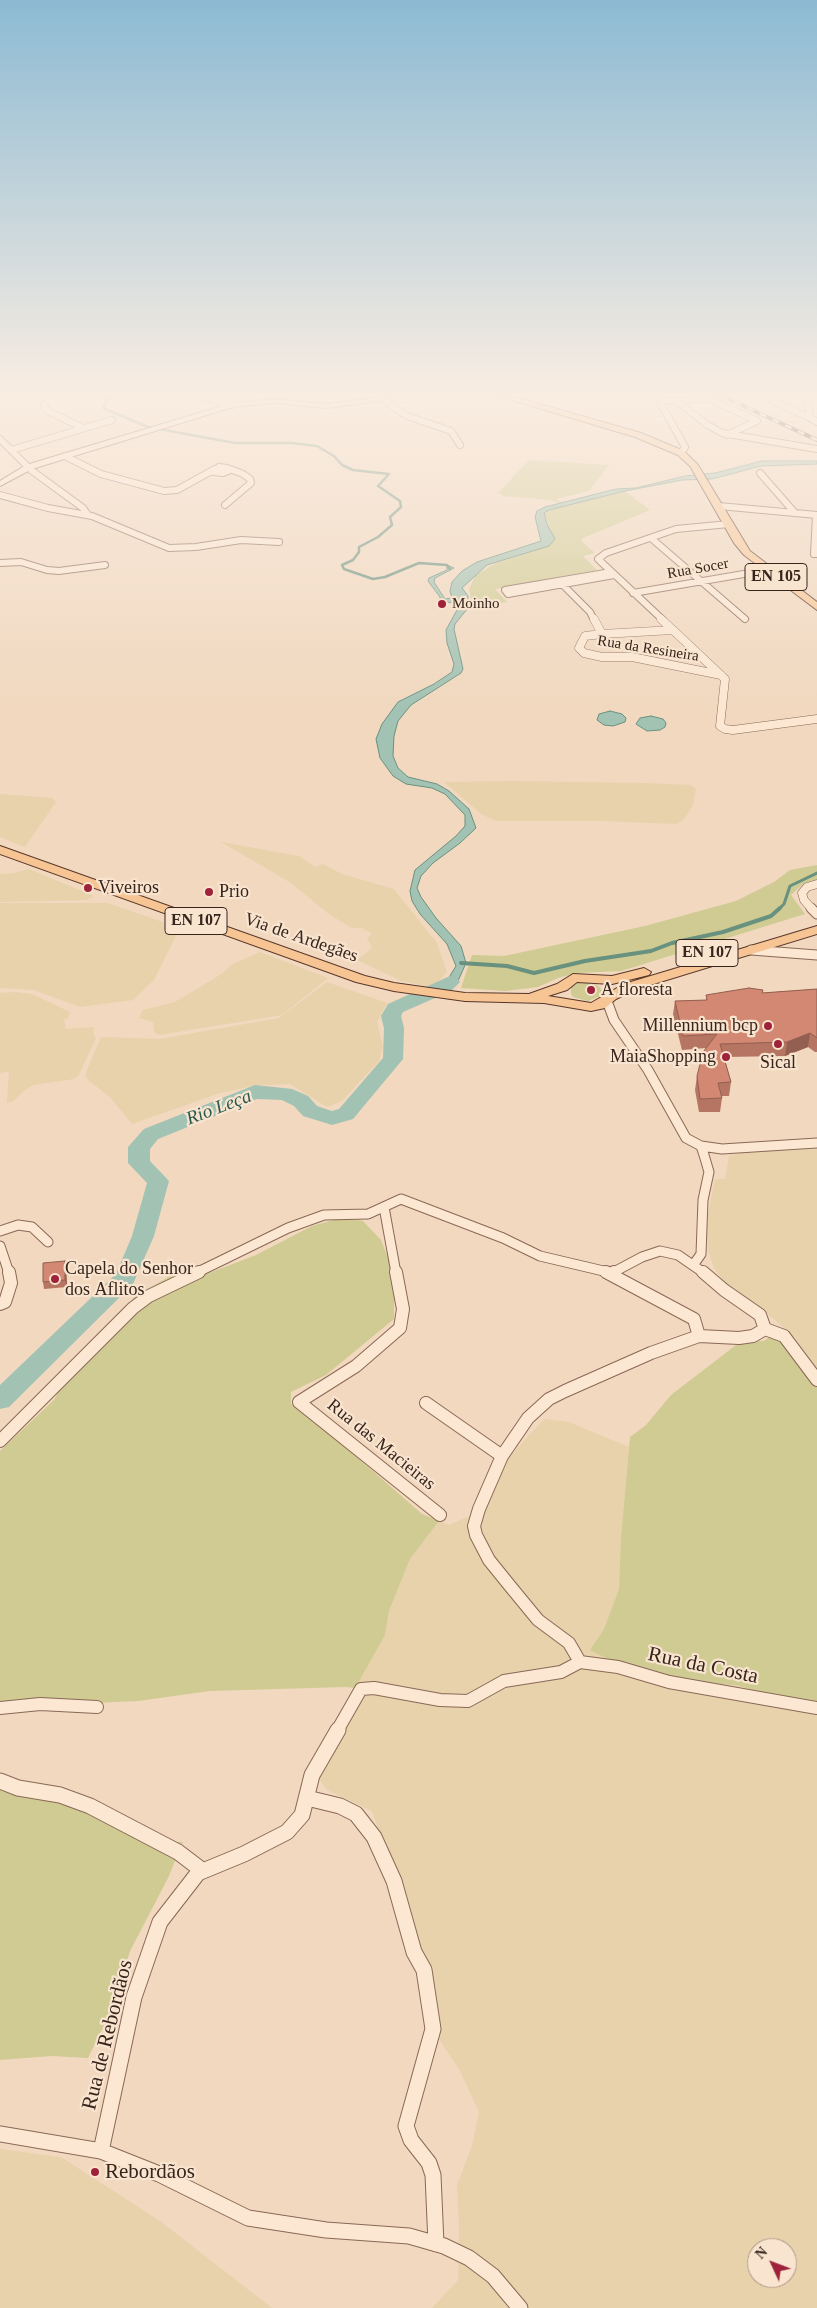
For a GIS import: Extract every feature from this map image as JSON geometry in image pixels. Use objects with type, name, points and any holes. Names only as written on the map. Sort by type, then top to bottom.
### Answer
[{"type":"main road","name":"EN 105","points":[[714,498],[747,553],[817,607]]},
{"type":"main road","name":"Via de Ardegães","points":[[0,850],[335,970],[394,987],[465,997],[544,999],[591,1007],[629,987],[751,950],[816,921]]},
{"type":"main road","name":"Via de Ardegães","points":[[512,998],[547,993],[562,987],[573,978],[621,979],[816,921]]},
{"type":"main road","points":[[601,980],[611,990],[609,998]]},
{"type":"main road","points":[[562,987],[562,993],[572,1003]]},
{"type":"street","points":[[10,498],[48,508],[88,515],[169,548],[196,547],[241,540],[279,542]]},
{"type":"street","points":[[69,498],[83,508],[88,515]]},
{"type":"street","points":[[225,505],[234,498]]},
{"type":"street","points":[[782,498],[795,513]]},
{"type":"street","points":[[719,506],[816,515],[814,554],[817,554]]},
{"type":"street","points":[[729,524],[692,526],[651,538],[601,556],[598,559],[725,679],[720,726],[733,730],[817,719]]},
{"type":"street","points":[[651,538],[745,619]]},
{"type":"street","points":[[0,563],[21,562],[47,570],[59,571],[105,565]]},
{"type":"street","name":"Rua Socer","points":[[634,593],[767,570]]},
{"type":"street","points":[[612,574],[508,594],[505,590],[612,574]]},
{"type":"street","name":"Rua da Resineira","points":[[562,584],[590,612],[602,634],[585,636],[579,648],[584,652],[602,656],[632,657],[721,675]]},
{"type":"street","points":[[602,634],[673,630]]},
{"type":"street","points":[[816,921],[802,893],[807,887],[817,884]]},
{"type":"street","points":[[751,950],[817,955]]},
{"type":"street","points":[[609,998],[608,1010],[648,1070],[686,1138],[700,1146],[722,1149],[817,1143]]},
{"type":"street","points":[[694,1264],[701,1254],[703,1200],[708,1172],[700,1146]]},
{"type":"street","points":[[0,1441],[132,1308],[149,1296],[288,1228],[324,1215],[368,1214],[401,1199],[509,1240],[540,1256],[612,1274],[694,1320],[699,1336]]},
{"type":"street","name":"Rua das Macieiras","points":[[384,1207],[403,1309],[400,1328],[356,1366],[299,1402],[440,1515]]},
{"type":"street","points":[[0,1230],[18,1225],[32,1227],[48,1242]]},
{"type":"street","points":[[0,1246],[8,1264],[11,1283],[4,1302],[0,1304]]},
{"type":"street","points":[[612,1274],[642,1257],[660,1251],[678,1255],[694,1264],[724,1290],[760,1315],[765,1328],[784,1336],[817,1380]]},
{"type":"street","points":[[580,1662],[569,1643],[538,1620],[481,1548],[474,1526],[502,1456],[528,1418],[549,1399],[651,1353],[699,1336],[739,1338],[753,1336],[765,1328]]},
{"type":"street","points":[[426,1403],[502,1456]]},
{"type":"street","name":"Rua de Rebordãos","points":[[101,2152],[134,1997],[160,1922],[198,1873],[244,1854],[287,1832],[302,1814],[312,1775],[361,1689],[374,1688],[440,1700],[468,1701],[504,1681],[561,1672],[580,1662]]},
{"type":"street","name":"Rua da Costa","points":[[580,1662],[618,1667],[678,1684],[817,1708]]},
{"type":"street","points":[[0,1708],[40,1704],[97,1707]]},
{"type":"street","points":[[0,1781],[18,1788],[60,1795],[90,1806],[178,1852],[203,1871]]},
{"type":"street","points":[[307,1798],[340,1806],[356,1814],[374,1837],[394,1881],[414,1952],[424,1970],[433,2029],[406,2126],[411,2140],[429,2163],[433,2175],[436,2244]]},
{"type":"street","points":[[0,2134],[101,2152],[159,2174],[248,2218],[326,2230],[409,2236],[436,2244],[469,2258],[493,2276],[520,2308]]},
{"type":"shaded area","points":[[524,498],[561,498],[556,499],[566,505],[597,498],[634,498],[650,510],[583,538],[581,541],[595,553],[583,556],[597,570],[495,589],[507,602],[490,605],[472,603],[469,589],[475,576],[494,564],[549,546],[555,539],[544,513],[562,505],[552,500]]},
{"type":"shaded area","points":[[582,498],[598,498],[549,510],[544,513],[547,524],[555,539],[549,546],[487,565],[462,588],[468,596],[468,608],[455,624],[454,629],[463,669],[461,673],[411,705],[398,721],[394,736],[393,756],[398,768],[408,777],[437,784],[449,791],[469,809],[476,828],[460,843],[433,863],[421,876],[417,888],[436,918],[461,946],[466,963],[458,981],[442,995],[425,992],[441,986],[456,966],[447,944],[420,914],[412,901],[410,891],[415,870],[456,836],[465,826],[465,815],[445,794],[432,788],[406,784],[393,776],[380,758],[376,739],[382,724],[398,702],[434,684],[452,672],[454,664],[447,643],[446,630],[463,599],[453,603],[440,601],[440,597],[428,581],[429,578],[447,570],[447,565],[454,568],[435,578],[434,582],[445,599],[452,598],[450,591],[452,582],[462,571],[477,562],[541,541],[535,517],[537,511],[545,507]]},
{"type":"shaded area","points":[[610,711],[622,714],[626,718],[625,722],[613,726],[604,725],[597,720],[599,714]]},
{"type":"shaded area","points":[[651,716],[663,719],[666,723],[665,727],[660,730],[647,731],[636,724],[640,718]]},
{"type":"shaded area","points":[[512,781],[691,785],[696,789],[693,805],[684,819],[677,824],[600,821],[496,821],[481,814],[444,782]]},
{"type":"shaded area","points":[[0,794],[52,798],[56,802],[25,847],[0,837]]},
{"type":"shaded area","points":[[221,842],[299,856],[315,867],[323,864],[342,874],[394,889],[437,943],[447,972],[436,984],[430,987],[401,981],[357,960],[372,948],[367,938],[372,934],[362,928],[352,928],[330,915],[291,883]]},
{"type":"shaded area","points":[[817,865],[817,880],[804,883],[791,895],[805,914],[621,971],[577,973],[558,978],[538,987],[505,991],[461,988],[472,955],[504,956],[645,926],[736,901],[774,882],[790,870]]},
{"type":"shaded area","points":[[29,869],[94,896],[87,900],[0,902],[0,874]]},
{"type":"shaded area","points":[[0,903],[108,903],[180,928],[154,980],[133,1000],[80,1007],[34,990],[0,988]]},
{"type":"shaded area","points":[[260,952],[328,978],[282,1015],[159,1035],[154,1032],[153,1022],[139,1018],[143,1010],[175,1002],[223,973],[231,965]]},
{"type":"shaded area","points":[[327,982],[387,1003],[377,1022],[383,1046],[379,1061],[342,1101],[327,1107],[290,1084],[257,1085],[220,1093],[132,1124],[110,1097],[89,1081],[85,1075],[101,1037],[160,1039],[279,1018]]},
{"type":"shaded area","points":[[582,982],[597,985],[602,990],[600,996],[588,1001],[573,997],[571,987]]},
{"type":"shaded area","points":[[0,993],[32,994],[70,1012],[68,1018],[64,1020],[66,1029],[94,1027],[93,1034],[96,1038],[79,1075],[74,1079],[33,1085],[12,1102],[7,1102],[9,1071],[0,1073]]},
{"type":"shaded area","points":[[817,1149],[817,1371],[796,1339],[775,1320],[726,1284],[714,1268],[708,1250],[706,1224],[715,1179],[725,1179],[729,1156],[745,1152]]},
{"type":"shaded area","points":[[344,1217],[363,1221],[381,1240],[394,1273],[394,1319],[326,1375],[291,1392],[291,1404],[336,1439],[422,1514],[439,1521],[410,1559],[389,1611],[385,1635],[355,1688],[210,1691],[138,1701],[0,1707],[0,1451],[55,1399],[63,1380],[124,1314],[134,1297],[172,1275],[204,1275],[256,1255],[312,1226]]},
{"type":"shaded area","points":[[776,1332],[817,1373],[817,1710],[736,1685],[685,1683],[614,1662],[590,1650],[604,1629],[619,1589],[621,1537],[630,1437],[646,1425],[671,1395],[740,1342],[764,1341]]},
{"type":"shaded area","points":[[544,1419],[569,1422],[629,1447],[621,1537],[619,1589],[604,1629],[590,1650],[685,1683],[736,1685],[817,1710],[817,2308],[432,2308],[458,2280],[459,2227],[457,2185],[472,2146],[479,2112],[460,2071],[439,2039],[437,2005],[372,1811],[327,1790],[316,1775],[359,1678],[385,1635],[389,1611],[410,1559],[439,1521],[449,1525],[472,1515],[502,1465]]},
{"type":"shaded area","points":[[0,1775],[174,1842],[183,1842],[168,1878],[130,1951],[112,2009],[88,2058],[51,2056],[0,2060]]},
{"type":"shaded area","points":[[0,2149],[61,2157],[160,2221],[272,2308],[0,2308]]},
{"type":"building","name":"MaiaShopping","points":[[749,988],[763,990],[762,993],[817,989],[817,1038],[810,1033],[787,1042],[720,1044],[731,1082],[718,1083],[722,1098],[700,1099],[697,1076],[703,1052],[717,1034],[683,1036],[675,1001],[707,1000],[706,995]]},
{"type":"building","points":[[65,1261],[65,1280],[43,1282],[43,1263]]},
{"type":"waterway","points":[[395,498],[400,501],[401,507],[390,517],[392,525],[378,537],[359,547],[359,552],[353,560],[342,565],[344,569],[373,579],[385,577],[419,563],[447,565],[450,569]]},
{"type":"waterway","points":[[780,908],[784,904],[790,886],[817,873]]},
{"type":"waterway","points":[[461,963],[507,966],[534,973],[585,961],[651,951],[672,943],[723,932],[771,916],[780,908]]},
{"type":"waterway","name":"Rio Leça","points":[[0,1400],[125,1278],[143,1236],[158,1181],[139,1163],[139,1147],[151,1134],[255,1092],[285,1094],[301,1101],[310,1111],[332,1118],[346,1114],[393,1059],[394,1028],[391,1016],[395,1008],[444,987],[450,982]]},
{"type":"place","name":"Moinho","points":[[442,604]]},
{"type":"place","name":"Viveiros","points":[[88,888]]},
{"type":"place","name":"Prio","points":[[209,892]]},
{"type":"place","name":"A floresta","points":[[591,990]]},
{"type":"place","name":"Millennium bcp","points":[[768,1026]]},
{"type":"place","name":"Sical","points":[[778,1044]]},
{"type":"place","name":"MaiaShopping","points":[[726,1057]]},
{"type":"place","name":"Capela do Senhor dos Aflitos","points":[[55,1279]]},
{"type":"place","name":"Rebordãos","points":[[95,2172]]}]
